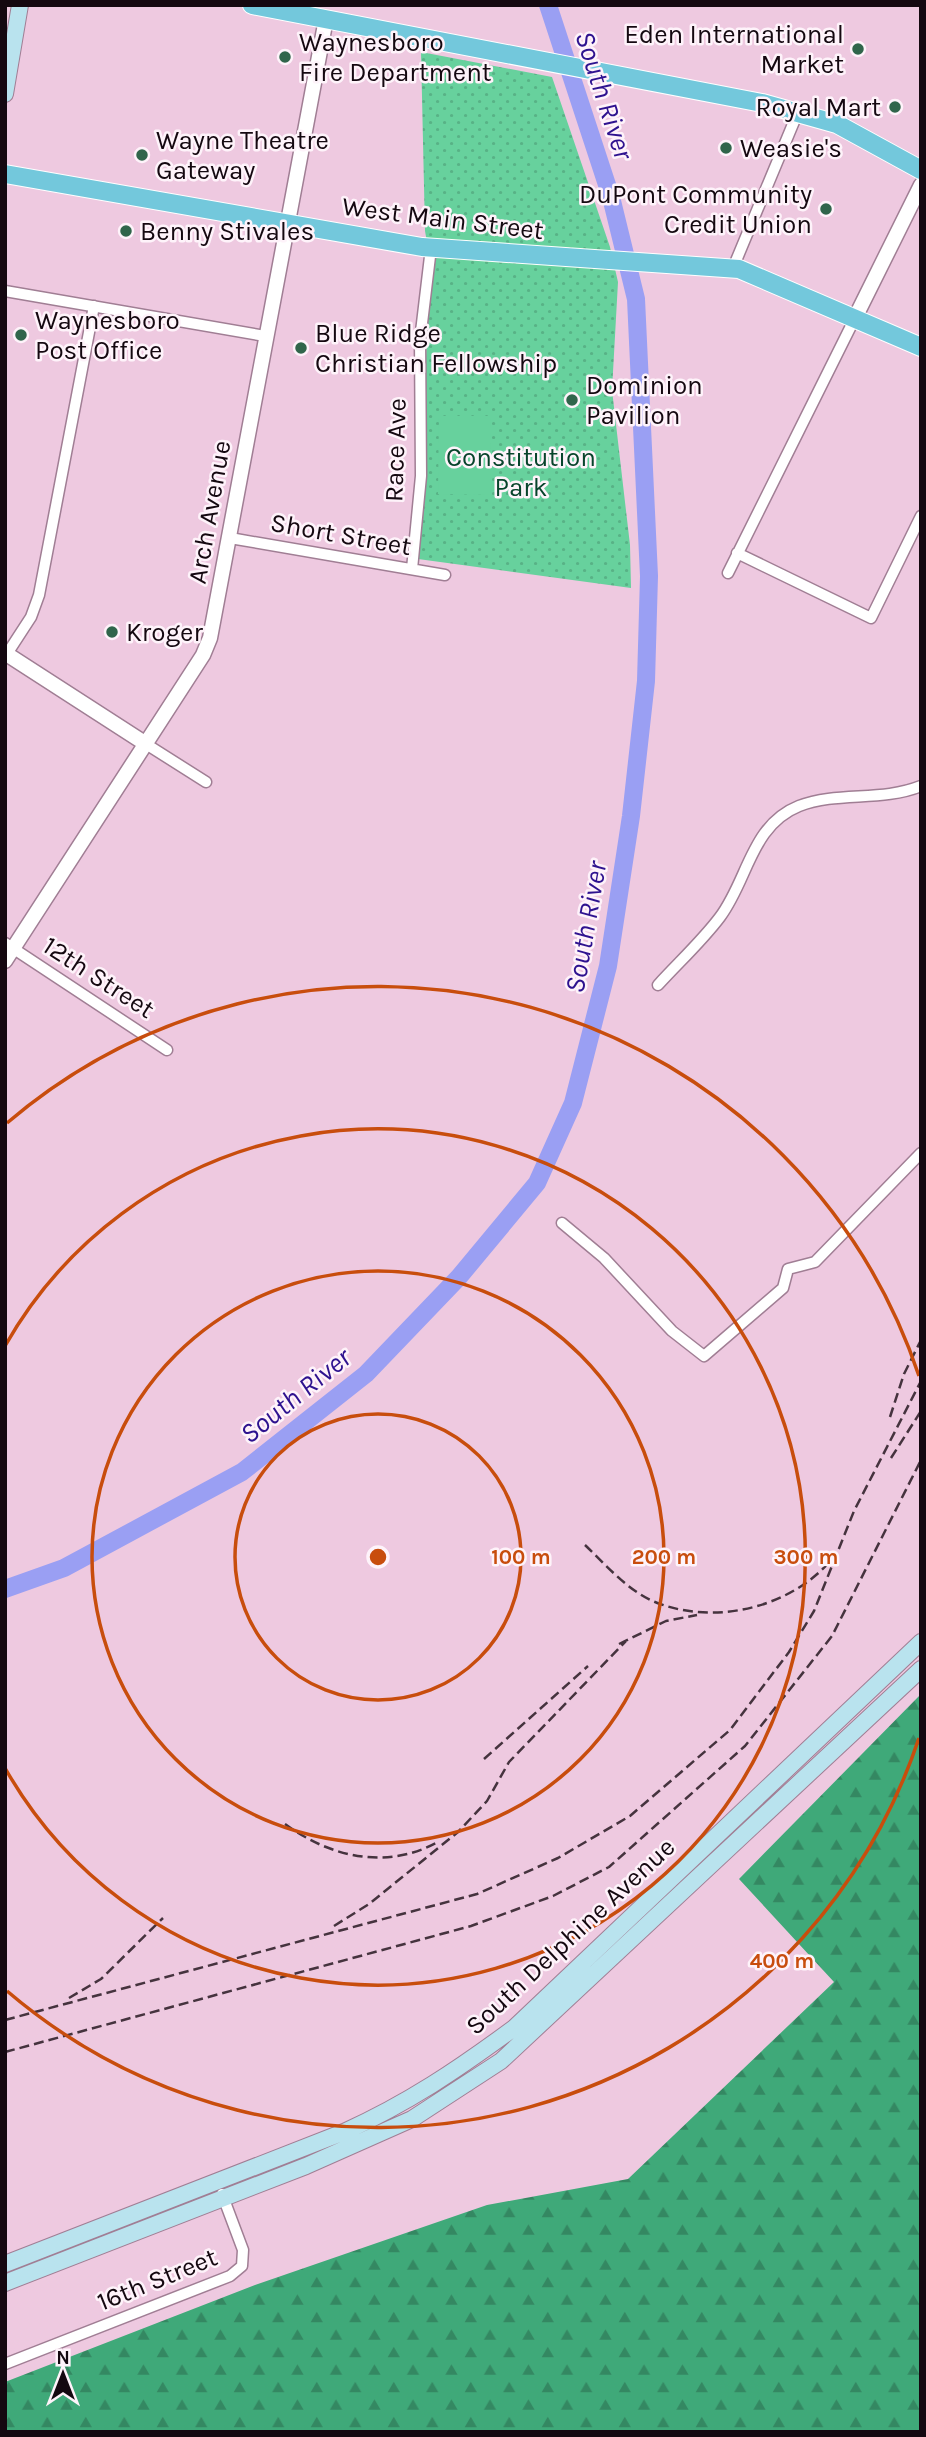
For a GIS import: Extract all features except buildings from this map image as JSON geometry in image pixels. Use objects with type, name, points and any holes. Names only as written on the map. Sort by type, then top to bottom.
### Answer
[{"type":"main road","points":[[5,94],[20,5]]},
{"type":"main road","points":[[256,6],[616,74],[798,112],[860,134],[921,170]]},
{"type":"main road","name":"West Main Street","points":[[5,174],[432,248],[733,268],[752,273],[921,347]]},
{"type":"main road","name":"South Delphine Avenue","points":[[5,2283],[220,2190],[397,2108],[446,2079],[514,2028],[921,1642]]},
{"type":"main road","name":"South Delphine Avenue","points":[[5,2264],[220,2190],[412,2119],[501,2061],[921,1670]]},
{"type":"street","name":"Arch Avenue","points":[[8,950],[146,744],[203,655],[210,638],[285,223],[326,19]]},
{"type":"street","points":[[733,268],[798,112]]},
{"type":"street","points":[[728,573],[921,185]]},
{"type":"street","name":"Race Ave","points":[[412,569],[421,476],[420,340],[432,248]]},
{"type":"street","points":[[5,291],[265,336]]},
{"type":"street","points":[[94,306],[39,595],[31,617],[6,655],[206,782]]},
{"type":"street","points":[[737,553],[872,618],[921,516]]},
{"type":"street","name":"Short Street","points":[[230,538],[445,575]]},
{"type":"street","points":[[658,985],[721,916],[760,838],[776,818],[813,802],[885,796],[921,786]]},
{"type":"street","name":"12th Street","points":[[8,950],[167,1049]]},
{"type":"street","points":[[562,1223],[604,1258],[672,1331],[704,1356],[783,1288],[788,1269],[815,1262],[921,1153]]},
{"type":"street","name":"16th Street","points":[[5,2364],[217,2282],[238,2270],[244,2258],[243,2250],[220,2190]]},
{"type":"green space","name":"Constitution Park","points":[[421,52],[552,77],[610,247],[618,282],[612,390],[630,545],[631,588],[418,559],[430,259],[425,231]]},
{"type":"green space","points":[[439,416],[491,416],[490,495],[438,494]]},
{"type":"green space","points":[[921,1694],[921,2432],[5,2432],[5,2382],[255,2285],[487,2205],[628,2179],[834,1982],[739,1879]]},
{"type":"waterway","name":"South River","points":[[5,1589],[64,1568],[242,1472],[366,1374],[459,1277],[537,1183],[573,1103],[608,966],[631,816],[646,681],[649,576],[636,299],[611,197],[548,5]]},
{"type":"railway","points":[[890,1417],[904,1374],[921,1340]]},
{"type":"railway","points":[[5,2020],[477,1894],[558,1858],[630,1816],[730,1730],[789,1652],[814,1611],[854,1511],[921,1381]]},
{"type":"railway","points":[[891,1458],[921,1411]]},
{"type":"railway","points":[[5,2052],[471,1926],[553,1896],[609,1867],[745,1746],[832,1636],[921,1460]]},
{"type":"railway","points":[[585,1545],[618,1577],[645,1597],[678,1609],[702,1612],[726,1612],[774,1600],[815,1576],[832,1559]]},
{"type":"railway","points":[[619,1644],[666,1621],[697,1615]]},
{"type":"railway","points":[[334,1926],[369,1904],[458,1832],[487,1801],[509,1762],[627,1640]]},
{"type":"railway","points":[[484,1759],[588,1666]]},
{"type":"railway","points":[[285,1824],[320,1845],[358,1856],[397,1856],[436,1843]]},
{"type":"railway","points":[[69,1998],[101,1979],[163,1918]]},
{"type":"place","name":"Eden International Market","points":[[858,49]]},
{"type":"place","name":"Waynesboro Fire Department","points":[[285,57]]},
{"type":"place","name":"Royal Mart","points":[[895,107]]},
{"type":"place","name":"Weasie's","points":[[726,148]]},
{"type":"place","name":"Wayne Theatre Gateway","points":[[142,155]]},
{"type":"place","name":"DuPont Community Credit Union","points":[[826,209]]},
{"type":"place","name":"Benny Stivales","points":[[126,231]]},
{"type":"place","name":"Waynesboro Post Office","points":[[21,335]]},
{"type":"place","name":"Blue Ridge Christian Fellowship","points":[[301,348]]},
{"type":"place","name":"Dominion Pavilion","points":[[572,400]]},
{"type":"place","name":"Kroger","points":[[112,632]]}]
